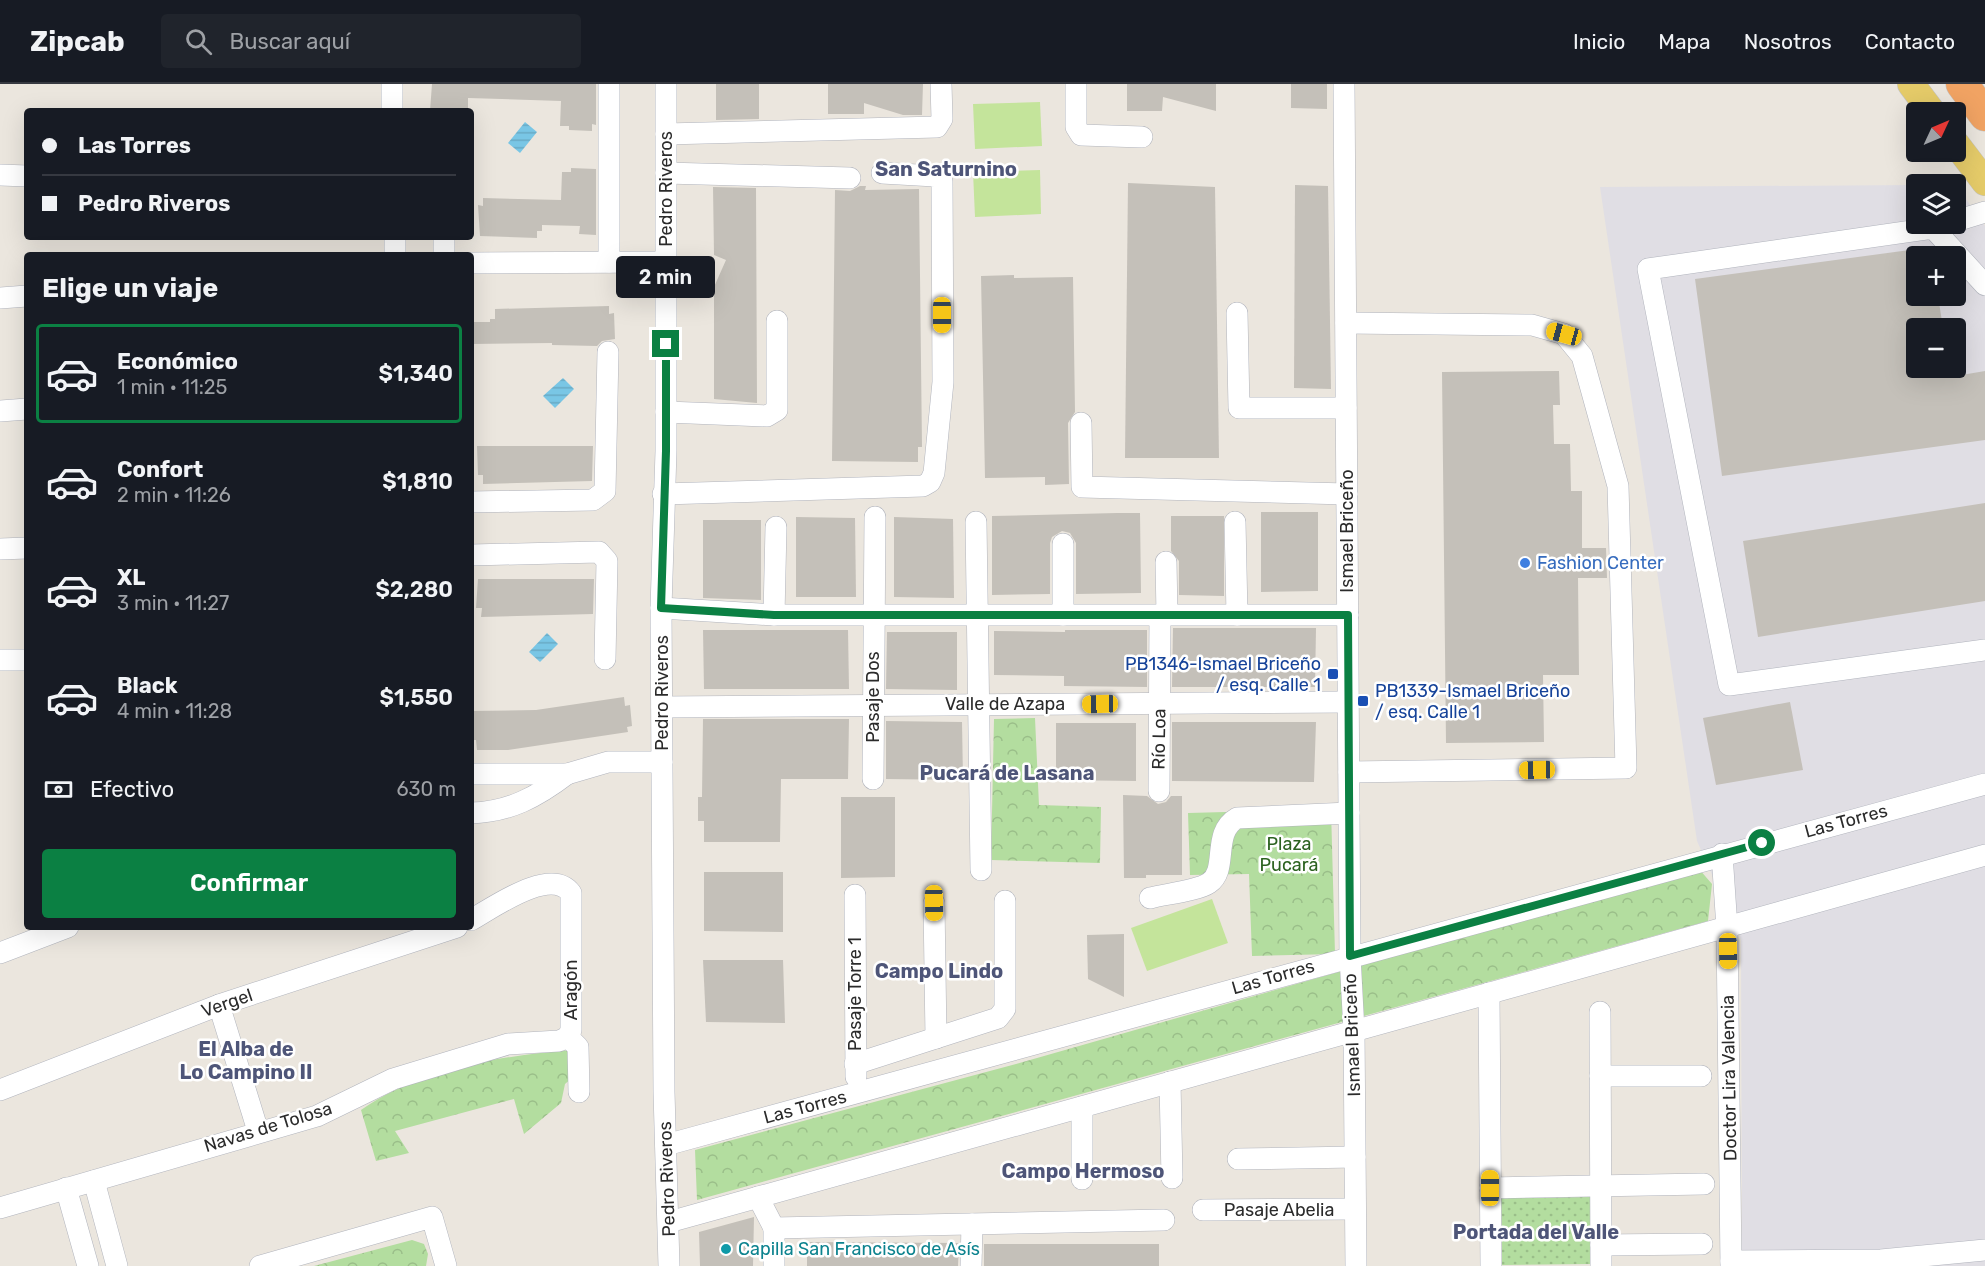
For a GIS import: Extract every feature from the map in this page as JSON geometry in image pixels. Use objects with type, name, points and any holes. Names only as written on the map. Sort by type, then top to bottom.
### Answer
[{"type":"highway","points":[[1962,84],[1985,115]]},
{"type":"main road","points":[[1911,84],[1924,102]]},
{"type":"main road","points":[[1966,157],[1985,182]]},
{"type":"street","points":[[392,84],[392,108]]},
{"type":"street","points":[[609,84],[609,262]]},
{"type":"street","name":"Pedro Riveros","points":[[666,84],[666,412],[661,608],[669,1266]]},
{"type":"street","points":[[666,134],[937,127],[942,119],[941,84]]},
{"type":"street","points":[[1076,84],[1076,127],[1081,135],[1142,137]]},
{"type":"street","name":"Ismael Briceño","points":[[1344,84],[1350,956],[1354,1031],[1356,1266]]},
{"type":"street","points":[[666,173],[850,178]]},
{"type":"street","points":[[663,494],[923,486],[930,483],[934,473],[943,382],[942,181],[935,176],[882,173]]},
{"type":"street","points":[[0,175],[24,176]]},
{"type":"street","points":[[1966,217],[1985,212]]},
{"type":"street","points":[[1906,231],[1648,269],[1729,686],[1985,650]]},
{"type":"street","points":[[1946,234],[1985,285]]},
{"type":"street","points":[[474,263],[665,262]]},
{"type":"street","points":[[0,298],[24,296]]},
{"type":"street","points":[[1237,314],[1239,408],[1347,408]]},
{"type":"street","points":[[666,412],[767,416],[777,410],[777,321]]},
{"type":"street","points":[[1346,323],[1532,325],[1564,334],[1582,356],[1618,486],[1626,768],[1349,772]]},
{"type":"street","points":[[474,502],[593,500],[605,491],[608,352]]},
{"type":"street","points":[[0,411],[24,409]]},
{"type":"street","points":[[1081,423],[1082,487],[1347,494]]},
{"type":"street","name":"Pasaje Dos","points":[[873,779],[875,517]]},
{"type":"street","points":[[976,522],[981,870]]},
{"type":"street","points":[[1235,522],[1237,615]]},
{"type":"street","points":[[774,615],[776,526]]},
{"type":"street","points":[[1063,544],[1063,615]]},
{"type":"street","points":[[0,549],[24,548]]},
{"type":"street","points":[[474,555],[599,552],[607,561],[605,659]]},
{"type":"street","name":"Río Loa","points":[[1159,791],[1166,562]]},
{"type":"street","points":[[661,608],[774,615],[1348,615]]},
{"type":"street","points":[[0,660],[24,660]]},
{"type":"street","name":"Valle de Azapa","points":[[662,707],[1348,702]]},
{"type":"street","points":[[474,813],[495,811],[520,804],[567,774],[608,762],[662,762]]},
{"type":"street","points":[[474,774],[567,774]]},
{"type":"street","name":"Las Torres","points":[[666,1145],[1722,854],[1985,784]]},
{"type":"street","points":[[1150,898],[1208,884],[1216,874],[1224,830],[1237,818],[1349,813]]},
{"type":"street","name":"Doctor Lira Valencia","points":[[1722,854],[1727,928],[1731,1264]]},
{"type":"street","points":[[669,1222],[1985,855]]},
{"type":"street","name":"Aragón","points":[[474,918],[535,886],[558,882],[566,885],[571,893],[571,1030],[568,1036],[578,1047],[579,1092]]},
{"type":"street","name":"Pasaje Torre 1","points":[[855,895],[856,1093]]},
{"type":"street","points":[[855,1064],[998,1018],[1005,1009],[1005,901]]},
{"type":"street","points":[[934,903],[936,1038]]},
{"type":"street","points":[[0,953],[60,930]]},
{"type":"street","name":"Vergel","points":[[0,1090],[219,1005],[448,930]]},
{"type":"street","points":[[1490,993],[1491,1266]]},
{"type":"street","points":[[219,1005],[258,1131]]},
{"type":"street","points":[[1600,1012],[1601,1256],[1702,1244]]},
{"type":"street","name":"Navas de Tolosa","points":[[0,1208],[258,1131],[317,1116],[393,1079],[508,1044],[559,1041],[568,1036]]},
{"type":"street","points":[[1600,1076],[1701,1077]]},
{"type":"street","points":[[1170,1082],[1172,1178]]},
{"type":"street","points":[[1082,1107],[1082,1179]]},
{"type":"street","points":[[1238,1159],[1355,1157]]},
{"type":"street","points":[[94,1181],[117,1266]]},
{"type":"street","points":[[1490,1188],[1704,1184]]},
{"type":"street","points":[[66,1188],[88,1266]]},
{"type":"street","points":[[758,1197],[774,1228],[774,1266]]},
{"type":"street","name":"Pasaje Abelia","points":[[1203,1210],[1355,1209]]},
{"type":"street","points":[[260,1266],[432,1217],[446,1266]]},
{"type":"street","points":[[774,1228],[1164,1220]]},
{"type":"street","points":[[971,1266],[972,1224]]},
{"type":"street","points":[[1731,1264],[1881,1260],[1985,1250]]},
{"type":"shaded area","points":[[1906,185],[1906,234],[1966,234],[1966,199],[1985,226],[1985,1266],[1742,1266],[1741,940],[1697,841],[1600,187]]},
{"type":"green space","points":[[1040,102],[1042,146],[975,149],[973,104]]},
{"type":"green space","points":[[1040,170],[1041,214],[975,217],[973,172]]},
{"type":"green space","points":[[1035,718],[1039,805],[1101,807],[1100,863],[991,860],[994,719]]},
{"type":"green space","name":"Plaza Pucará","points":[[1331,809],[1335,954],[1252,956],[1249,874],[1190,875],[1188,813]]},
{"type":"green space","points":[[1699,869],[1712,884],[1708,921],[697,1200],[695,1150],[1016,1064]]},
{"type":"green space","points":[[1212,899],[1228,943],[1147,971],[1131,928]]},
{"type":"green space","points":[[572,1050],[573,1077],[565,1084],[561,1103],[524,1134],[514,1099],[395,1131],[409,1153],[376,1161],[361,1110],[385,1096],[410,1084],[462,1066],[517,1056]]},
{"type":"green space","points":[[1591,1197],[1592,1264],[1502,1265],[1501,1198]]},
{"type":"green space","points":[[412,1240],[424,1244],[428,1254],[426,1266],[314,1266]]},
{"type":"water","points":[[525,122],[537,132],[520,153],[508,143]]},
{"type":"water","points":[[563,378],[574,389],[555,408],[543,396]]},
{"type":"water","points":[[547,633],[558,644],[540,662],[529,652]]},
{"type":"building","points":[[432,84],[596,84],[596,125],[592,124],[592,131],[569,130],[569,126],[560,126],[561,101],[468,98],[468,108],[430,108]]},
{"type":"building","points":[[716,84],[759,84],[759,119],[716,120]]},
{"type":"building","points":[[828,84],[923,84],[922,115],[903,115],[864,103],[864,114],[828,114]]},
{"type":"building","points":[[1127,84],[1216,84],[1216,111],[1163,97],[1162,111],[1127,111]]},
{"type":"building","points":[[1291,84],[1327,84],[1327,109],[1291,108]]},
{"type":"building","points":[[571,168],[596,169],[596,235],[579,234],[580,226],[542,225],[542,231],[537,231],[537,238],[480,236],[478,205],[483,206],[483,198],[561,200],[562,172],[571,172]]},
{"type":"building","points":[[1128,183],[1215,187],[1219,458],[1125,458]]},
{"type":"building","points":[[1295,185],[1328,186],[1331,389],[1294,388]]},
{"type":"building","points":[[866,186],[865,190],[919,189],[922,447],[918,447],[918,462],[832,461],[835,190],[850,191]]},
{"type":"building","points":[[713,187],[756,188],[757,403],[714,399],[714,287],[726,260],[714,255]]},
{"type":"building","points":[[1906,250],[1906,306],[1940,306],[1941,318],[1906,318],[1906,378],[1966,378],[1966,374],[1985,371],[1985,440],[1722,476],[1695,279]]},
{"type":"building","points":[[1014,275],[1014,278],[1073,277],[1075,412],[1068,423],[1069,484],[1045,485],[1045,477],[985,478],[981,276]]},
{"type":"building","points":[[609,306],[609,314],[614,313],[615,339],[602,341],[597,346],[552,345],[552,343],[474,344],[474,322],[490,322],[490,319],[495,319],[495,309]]},
{"type":"building","name":"Fashion Center","points":[[1559,371],[1560,405],[1553,405],[1554,444],[1570,444],[1571,491],[1582,491],[1582,548],[1606,548],[1607,578],[1578,578],[1579,675],[1543,675],[1544,742],[1446,743],[1442,372]]},
{"type":"building","points":[[477,446],[593,446],[592,481],[483,484],[483,475],[478,475]]},
{"type":"building","points":[[1985,503],[1985,601],[1758,637],[1743,541]]},
{"type":"building","points":[[1261,512],[1318,512],[1318,591],[1261,592]]},
{"type":"building","points":[[1140,513],[1141,593],[1076,594],[1076,543],[1070,533],[1062,531],[1052,537],[1050,543],[1050,594],[992,595],[992,516]]},
{"type":"building","points":[[1171,516],[1224,516],[1224,596],[1179,595],[1179,561],[1171,551]]},
{"type":"building","points":[[796,517],[855,518],[856,597],[796,597]]},
{"type":"building","points":[[894,517],[953,519],[954,598],[894,597]]},
{"type":"building","points":[[703,520],[761,520],[761,600],[703,598]]},
{"type":"building","points":[[478,579],[594,579],[593,614],[481,617],[482,608],[476,608]]},
{"type":"building","points":[[1173,628],[1316,628],[1315,687],[1172,687]]},
{"type":"building","points":[[703,630],[848,630],[849,689],[704,689]]},
{"type":"building","points":[[1065,630],[1147,630],[1147,687],[1064,686],[1064,676],[994,675],[994,631],[1065,632]]},
{"type":"building","points":[[887,632],[957,632],[957,690],[886,689]]},
{"type":"building","points":[[624,697],[625,706],[630,705],[632,726],[627,727],[628,732],[508,750],[477,750],[476,740],[474,740],[474,711],[536,710]]},
{"type":"building","points":[[1790,702],[1803,770],[1716,785],[1703,718]]},
{"type":"building","points":[[703,719],[849,719],[848,779],[781,779],[780,842],[704,842],[704,821],[698,821],[698,797],[702,797]]},
{"type":"building","points":[[886,721],[962,722],[963,780],[886,779]]},
{"type":"building","points":[[1172,722],[1316,722],[1314,782],[1172,781]]},
{"type":"building","points":[[1056,723],[1136,723],[1136,781],[1056,780]]},
{"type":"building","points":[[1123,795],[1147,796],[1158,804],[1166,802],[1171,796],[1182,796],[1182,875],[1146,875],[1146,878],[1124,878]]},
{"type":"building","points":[[841,797],[895,797],[895,877],[841,878]]},
{"type":"building","points":[[704,872],[783,872],[783,932],[704,931]]},
{"type":"building","points":[[1124,934],[1124,997],[1088,979],[1087,935]]},
{"type":"building","points":[[703,960],[783,960],[785,1023],[706,1022]]},
{"type":"building","name":"Capilla San Francisco de Asís","points":[[754,1217],[753,1266],[700,1266],[699,1232]]},
{"type":"building","points":[[807,1242],[959,1243],[958,1266],[807,1266]]},
{"type":"building","points":[[984,1244],[1159,1244],[1159,1266],[984,1266]]},
{"type":"place","name":"Fashion Center","points":[[1525,563]]},
{"type":"place","name":"PB1346-Ismael Briceño / esq. Calle 1","points":[[1333,674]]},
{"type":"place","name":"PB1339-Ismael Briceño / esq. Calle 1","points":[[1363,701]]},
{"type":"place","name":"Capilla San Francisco de Asís","points":[[726,1249]]},
{"type":"district","name":"San Saturnino","points":[[946,169]]},
{"type":"district","name":"Pucará de Lasana","points":[[1007,773]]},
{"type":"district","name":"Campo Lindo","points":[[939,971]]},
{"type":"district","name":"El Alba de Lo Campino II","points":[[246,1060]]},
{"type":"district","name":"Campo Hermoso","points":[[1083,1171]]},
{"type":"district","name":"Portada del Valle","points":[[1536,1232]]},
{"type":"route","points":[[666,344],[666,451],[661,608],[774,615],[1348,615],[1350,956],[1762,843]]}]
